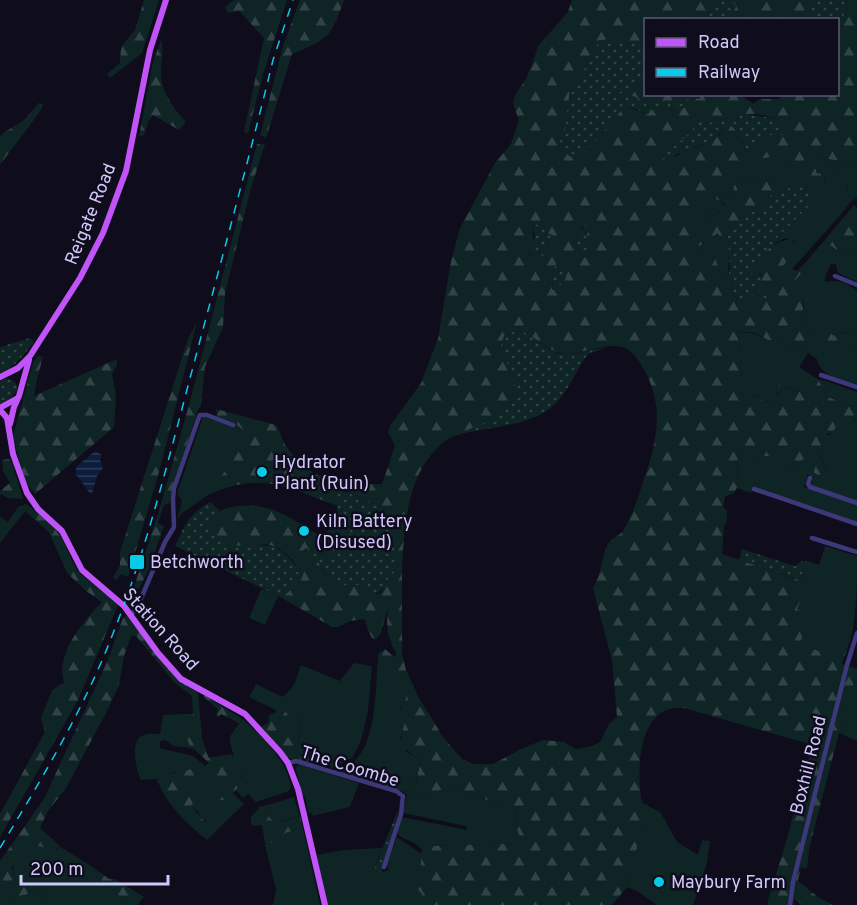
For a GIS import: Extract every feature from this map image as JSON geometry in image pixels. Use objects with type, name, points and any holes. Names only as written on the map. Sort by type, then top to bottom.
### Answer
[{"type":"main road","name":"Reigate Road","points":[[15,380],[80,278],[103,233],[122,185],[139,112],[150,50],[166,0]]},
{"type":"main road","name":"Reigate Road","points":[[15,380],[30,356]]},
{"type":"main road","points":[[0,377],[15,380]]},
{"type":"main road","name":"Station Road","points":[[10,428],[17,399],[15,380]]},
{"type":"main road","points":[[0,409],[17,399]]},
{"type":"main road","name":"Station Road","points":[[0,409],[7,418],[13,454],[27,493],[38,509],[62,531],[82,570],[118,600],[181,679],[245,714],[288,763]]},
{"type":"main road","points":[[288,763],[297,787],[325,905]]},
{"type":"street","points":[[835,276],[857,285]]},
{"type":"street","points":[[821,375],[857,387]]},
{"type":"street","points":[[131,615],[137,608],[165,542],[174,527],[175,514],[172,499],[174,488],[200,415],[207,415],[233,425]]},
{"type":"street","points":[[810,478],[808,484],[810,488],[857,503]]},
{"type":"street","points":[[753,489],[857,524]]},
{"type":"street","points":[[812,538],[857,552]]},
{"type":"street","name":"Boxhill Road","points":[[789,905],[857,633]]},
{"type":"street","name":"The Coombe","points":[[288,763],[296,761],[396,791],[403,796],[384,867]]},
{"type":"green space","points":[[144,0],[159,0],[142,53],[110,78],[107,74],[120,63],[121,47],[135,30]]},
{"type":"green space","points":[[234,0],[287,0],[263,74],[248,133],[244,132],[264,38],[239,11],[228,13],[225,7]]},
{"type":"green space","points":[[300,0],[344,0],[336,22],[327,35],[292,54],[266,138],[260,135],[283,46]]},
{"type":"green space","points":[[572,0],[721,0],[700,17],[644,18],[644,42],[603,39],[599,41],[582,74],[570,88],[565,129],[559,144],[562,151],[574,159],[581,156],[597,140],[626,107],[647,114],[660,106],[672,110],[684,108],[690,100],[701,96],[742,96],[753,104],[760,99],[779,99],[782,96],[839,96],[839,21],[847,9],[845,0],[857,0],[857,162],[812,158],[813,169],[816,169],[817,173],[824,167],[835,168],[833,175],[837,180],[847,184],[848,192],[845,195],[824,178],[824,184],[802,185],[793,175],[791,167],[728,179],[732,181],[731,186],[723,193],[728,197],[734,192],[733,186],[736,185],[739,201],[743,192],[740,181],[743,178],[752,184],[770,177],[780,193],[768,196],[767,205],[760,212],[751,212],[727,231],[728,256],[721,246],[717,233],[712,241],[696,253],[716,258],[721,275],[728,277],[737,303],[752,295],[761,299],[770,298],[770,293],[757,292],[755,284],[761,281],[761,274],[752,274],[754,265],[771,247],[783,241],[793,240],[795,251],[787,271],[792,269],[797,271],[804,264],[807,266],[802,317],[809,330],[817,327],[852,335],[857,330],[857,347],[848,345],[833,355],[810,350],[802,345],[792,347],[768,340],[755,333],[738,331],[742,377],[752,400],[753,395],[777,407],[780,394],[776,392],[777,384],[810,395],[819,380],[826,381],[824,395],[852,407],[857,406],[857,421],[855,419],[836,428],[833,432],[819,436],[826,443],[823,449],[817,451],[826,469],[825,474],[814,473],[813,462],[803,459],[794,471],[768,456],[757,458],[738,453],[737,488],[733,494],[725,496],[723,507],[727,510],[727,522],[724,525],[722,554],[808,583],[809,615],[851,638],[842,664],[857,669],[857,679],[855,679],[839,733],[809,849],[807,869],[801,867],[798,881],[818,897],[833,905],[802,905],[794,899],[793,905],[768,905],[813,745],[684,708],[668,709],[657,716],[648,728],[640,758],[642,803],[660,812],[667,824],[643,825],[627,887],[612,905],[415,905],[422,894],[406,885],[420,868],[422,846],[521,843],[517,830],[516,806],[505,806],[451,788],[406,799],[407,794],[404,792],[410,791],[416,782],[421,759],[404,748],[402,744],[405,719],[395,664],[390,662],[389,668],[383,668],[383,661],[378,658],[379,653],[385,649],[394,657],[397,654],[388,632],[388,607],[381,633],[376,639],[372,638],[365,619],[332,627],[282,598],[301,580],[303,575],[284,552],[274,546],[231,544],[211,533],[214,517],[227,508],[255,506],[267,508],[289,517],[323,538],[336,514],[349,526],[351,532],[347,543],[326,557],[306,548],[303,550],[318,562],[329,581],[348,586],[361,585],[379,594],[389,576],[394,573],[395,551],[383,507],[342,490],[328,490],[337,501],[338,506],[274,484],[244,484],[208,495],[229,464],[193,446],[249,435],[234,423],[217,417],[216,409],[276,425],[284,443],[296,458],[317,475],[353,484],[382,484],[395,446],[388,432],[390,426],[421,383],[438,339],[450,266],[460,228],[495,163],[511,144],[519,120],[513,104],[515,95],[527,77],[539,45],[568,12]],"holes":[[[744,114],[757,114],[779,119],[783,135],[766,135],[763,141],[747,151],[743,149],[740,136],[731,126],[701,146],[682,152],[670,164],[662,164],[665,154],[696,126]],[[712,197],[725,204],[721,214],[711,207],[705,211],[710,225],[703,230],[697,224]],[[532,224],[543,225],[553,236],[544,249],[543,256],[536,257],[526,251],[534,245]],[[585,224],[590,228],[586,237],[588,253],[584,258],[573,240]],[[557,262],[565,264],[566,278],[558,289],[552,290],[553,272]],[[521,331],[554,351],[565,354],[613,346],[633,353],[651,384],[655,399],[657,413],[655,441],[629,520],[623,531],[609,542],[593,588],[612,660],[617,717],[609,724],[600,742],[592,746],[576,749],[564,742],[543,740],[493,764],[473,764],[462,759],[443,737],[419,698],[406,670],[402,654],[402,588],[406,518],[417,478],[432,453],[452,437],[497,416],[512,401],[515,391],[514,380],[500,348],[504,336]]]},
{"type":"green space","points":[[590,0],[845,0],[847,6],[839,21],[839,18],[644,18],[644,96],[700,96],[690,100],[681,109],[660,106],[647,114],[633,108],[623,108],[588,151],[574,159],[560,148],[549,97]]},
{"type":"green space","points":[[734,0],[814,0],[810,11],[814,18],[730,18],[736,7]]},
{"type":"green space","points":[[161,40],[162,82],[173,106],[186,122],[179,130],[153,115],[144,135],[139,137],[153,62]]},
{"type":"green space","points":[[644,79],[644,96],[691,96],[678,104],[663,101],[648,106],[633,96],[624,95],[615,98]]},
{"type":"green space","points":[[39,103],[43,104],[42,108],[0,165],[0,137],[23,121]]},
{"type":"green space","points":[[744,114],[779,119],[784,136],[766,135],[763,141],[747,151],[743,149],[743,141],[721,132],[710,142],[677,154],[670,165],[662,164],[665,154],[696,126]]},
{"type":"green space","points":[[257,144],[265,144],[251,188],[225,293],[223,327],[205,367],[201,405],[172,489],[170,503],[164,505],[158,523],[164,526],[133,606],[128,605],[159,511],[189,405]]},
{"type":"green space","points":[[783,156],[800,183],[780,193],[770,177],[752,184],[743,178],[740,181],[747,186],[743,192],[747,200],[738,205],[739,194],[736,185],[733,186],[734,192],[728,197],[723,193],[731,186],[732,181],[727,179],[743,165]]},
{"type":"green space","points":[[812,158],[857,162],[857,198],[850,202],[792,269],[787,271],[783,266],[795,251],[793,246],[795,243],[786,238],[777,242],[775,240],[810,205],[810,195],[805,185],[824,184],[825,174],[845,195],[848,191],[847,184],[837,180],[833,175],[835,168],[831,166],[824,167],[824,172],[817,174],[816,169],[813,169],[812,174],[806,175],[805,166],[811,165]]},
{"type":"green space","points":[[800,183],[805,185],[810,195],[810,205],[753,265],[764,281],[771,298],[737,303],[728,277],[730,268],[727,231],[768,196]]},
{"type":"green space","points":[[712,196],[731,210],[729,217],[711,207],[705,211],[710,225],[703,231],[697,224],[692,225],[695,211]]},
{"type":"green space","points":[[854,205],[857,208],[857,254],[838,251],[824,241]]},
{"type":"green space","points":[[532,224],[543,225],[553,236],[543,256],[536,257],[526,250],[535,237]]},
{"type":"green space","points":[[586,224],[590,228],[587,236],[588,250],[584,258],[573,240]]},
{"type":"green space","points":[[717,233],[721,246],[727,247],[729,255],[728,277],[721,275],[715,258],[696,253],[695,247],[712,241]]},
{"type":"green space","points":[[824,241],[838,251],[857,254],[857,282],[838,273],[836,264],[831,264],[825,276],[825,282],[841,282],[857,291],[857,330],[852,335],[841,332],[835,336],[817,327],[809,330],[802,317],[804,290],[794,282],[807,266],[804,264]]},
{"type":"green space","points":[[557,262],[565,264],[566,278],[558,289],[552,291],[553,272]]},
{"type":"green space","points":[[197,322],[159,472],[128,577],[121,574],[117,580],[113,578],[120,565],[120,552],[188,339]]},
{"type":"green space","points":[[521,331],[559,354],[572,354],[607,347],[589,354],[584,359],[563,395],[544,412],[520,422],[453,436],[487,421],[515,384],[500,348],[504,336]]},
{"type":"green space","points":[[738,331],[755,334],[792,347],[802,345],[810,350],[819,345],[824,352],[833,355],[839,346],[857,347],[857,384],[839,379],[822,370],[817,359],[808,353],[799,367],[819,380],[811,395],[777,384],[776,392],[786,401],[784,407],[777,407],[754,395],[752,401],[739,393],[742,377]]},
{"type":"green space","points":[[30,338],[34,342],[23,356],[0,373],[0,347]]},
{"type":"green space","points":[[38,356],[43,357],[34,396],[117,359],[117,365],[112,374],[116,396],[114,427],[35,494],[24,480],[13,436],[33,363]]},
{"type":"green space","points":[[7,378],[17,385],[17,389],[13,396],[0,405],[0,381]]},
{"type":"green space","points":[[826,381],[857,392],[857,406],[852,407],[824,395]]},
{"type":"green space","points":[[845,416],[857,421],[857,501],[813,487],[811,485],[813,477],[808,475],[804,487],[857,505],[857,522],[754,487],[751,493],[737,488],[738,453],[757,458],[768,456],[794,471],[803,459],[810,458],[813,462],[814,473],[825,474],[826,469],[817,450],[823,449],[826,443],[819,436],[821,432],[828,435],[833,432],[836,418]]},
{"type":"green space","points":[[203,417],[232,427],[234,423],[250,435],[208,495],[181,514],[177,520],[182,501],[177,493]]},
{"type":"green space","points":[[9,459],[23,499],[0,495],[0,491],[10,483],[3,471],[2,460]]},
{"type":"green space","points":[[338,489],[383,507],[395,551],[395,572],[382,589],[375,594],[370,594],[361,585],[348,586],[331,583],[318,562],[303,550],[306,548],[326,557],[338,549],[346,538],[351,529],[346,521],[336,514],[338,504],[327,490]]},
{"type":"green space","points":[[211,502],[220,510],[217,513],[229,544],[274,546],[302,572],[301,580],[282,598],[175,546],[189,520],[198,510]]},
{"type":"green space","points":[[26,504],[29,506],[0,543],[0,516],[8,522],[18,507]]},
{"type":"green space","points":[[29,506],[59,534],[79,572],[118,605],[78,700],[0,837],[0,814],[45,732],[41,718],[52,690],[64,683],[62,666],[65,655],[73,638],[102,602],[67,573],[49,532],[25,511]]},
{"type":"green space","points":[[825,546],[857,556],[856,608],[851,638],[840,635],[829,655],[800,644],[809,615],[797,609],[808,583],[801,580],[805,560],[819,565]]},
{"type":"green space","points":[[742,549],[795,566],[802,561],[805,562],[801,580],[739,560]]},
{"type":"green space","points":[[261,589],[278,596],[265,625],[249,618]]},
{"type":"green space","points":[[129,615],[157,654],[198,691],[202,739],[209,758],[231,754],[234,758],[231,762],[241,770],[239,786],[233,793],[229,790],[228,800],[219,801],[203,771],[201,787],[192,807],[205,822],[211,822],[219,828],[207,840],[185,820],[166,797],[157,779],[185,769],[202,768],[209,763],[191,748],[187,740],[191,734],[163,715],[193,714],[192,696],[175,683],[136,636],[131,636],[124,656],[119,685],[107,711],[66,788],[48,811],[40,828],[61,847],[11,867],[20,886],[33,887],[50,893],[51,896],[48,898],[32,893],[11,899],[0,895],[0,861],[44,799],[107,662],[123,618]]},
{"type":"green space","points":[[378,658],[383,661],[383,668],[389,668],[390,661],[395,664],[399,674],[405,677],[406,699],[400,708],[406,719],[400,739],[408,745],[406,752],[421,759],[416,781],[410,791],[404,792],[339,771],[352,764],[368,739],[375,706]]},
{"type":"green space","points":[[354,663],[372,666],[368,711],[361,741],[352,758],[332,768],[328,764],[313,764],[314,756],[308,754],[306,757],[297,753],[300,734],[299,714],[288,718],[287,712],[283,712],[279,719],[275,713],[276,710],[249,697],[256,684],[283,697],[294,685],[301,665],[340,681]]},
{"type":"green space","points":[[855,679],[857,680],[857,741],[839,733]]},
{"type":"green space","points":[[204,695],[242,719],[239,723],[221,714],[218,717],[216,715],[218,709]]},
{"type":"green space","points":[[283,712],[299,714],[300,733],[297,753],[306,757],[307,754],[314,757],[313,764],[287,758],[261,727],[268,723],[269,715],[275,713],[279,718]]},
{"type":"green space","points":[[193,714],[191,734],[187,740],[191,748],[174,746],[165,740],[160,741],[160,748],[193,756],[206,767],[174,772],[157,779],[141,780],[135,758],[137,740],[144,735],[160,734],[163,715]]},
{"type":"green space","points":[[242,719],[265,740],[279,758],[289,777],[291,787],[289,791],[256,802],[248,794],[243,798],[236,790],[238,788],[234,781],[242,778],[241,771],[230,762],[234,758],[229,738]]},
{"type":"green space","points":[[300,765],[359,783],[350,807],[313,816],[312,813],[309,814],[296,770]]},
{"type":"green space","points":[[202,771],[217,792],[215,797],[219,800],[228,800],[229,789],[244,804],[219,828],[200,818],[199,813],[191,806],[193,793],[199,791],[201,787],[195,775]]},
{"type":"green space","points":[[451,788],[505,806],[516,806],[517,830],[522,843],[422,846],[422,849],[399,836],[397,831],[401,817],[467,830],[466,826],[403,813],[406,799]]},
{"type":"green space","points":[[294,797],[300,816],[275,823],[269,817],[271,804]]},
{"type":"green space","points":[[642,803],[660,812],[677,842],[698,855],[702,840],[710,841],[707,863],[693,905],[657,905],[627,887],[643,825]]},
{"type":"green space","points":[[271,804],[269,817],[281,822],[300,816],[303,828],[290,833],[279,842],[265,844],[262,825],[252,826],[251,819],[258,807]]},
{"type":"green space","points":[[399,807],[382,872],[379,873],[374,870]]},
{"type":"green space","points":[[303,828],[320,905],[273,905],[276,890],[265,844],[279,842],[285,833]]},
{"type":"green space","points":[[397,837],[421,854],[420,868],[414,877],[414,885],[422,894],[415,905],[327,905],[317,855],[343,850],[382,848],[374,870],[379,873],[388,870],[387,864]]},
{"type":"green space","points":[[30,844],[56,850],[61,847],[94,868],[90,875],[109,886],[117,895],[130,901],[129,905],[0,905],[0,895],[11,899],[32,893],[48,898],[51,896],[49,893],[30,887],[10,888],[9,882],[16,878],[13,862],[20,851]]},
{"type":"green space","points":[[94,868],[109,879],[115,879],[144,897],[137,905],[129,905],[130,901],[117,895],[109,886],[89,875]]},
{"type":"water","points":[[95,451],[102,455],[100,460],[103,468],[97,476],[92,494],[76,475],[76,467]]},
{"type":"railway","points":[[0,848],[75,718],[101,664],[125,603],[166,469],[273,60],[293,0]]},
{"type":"place","name":"Hydrator Plant (Ruin)","points":[[262,472]]},
{"type":"place","name":"Kiln Battery (Disused)","points":[[304,531]]},
{"type":"place","name":"Betchworth","points":[[137,562]]},
{"type":"place","name":"Maybury Farm","points":[[659,882]]}]
